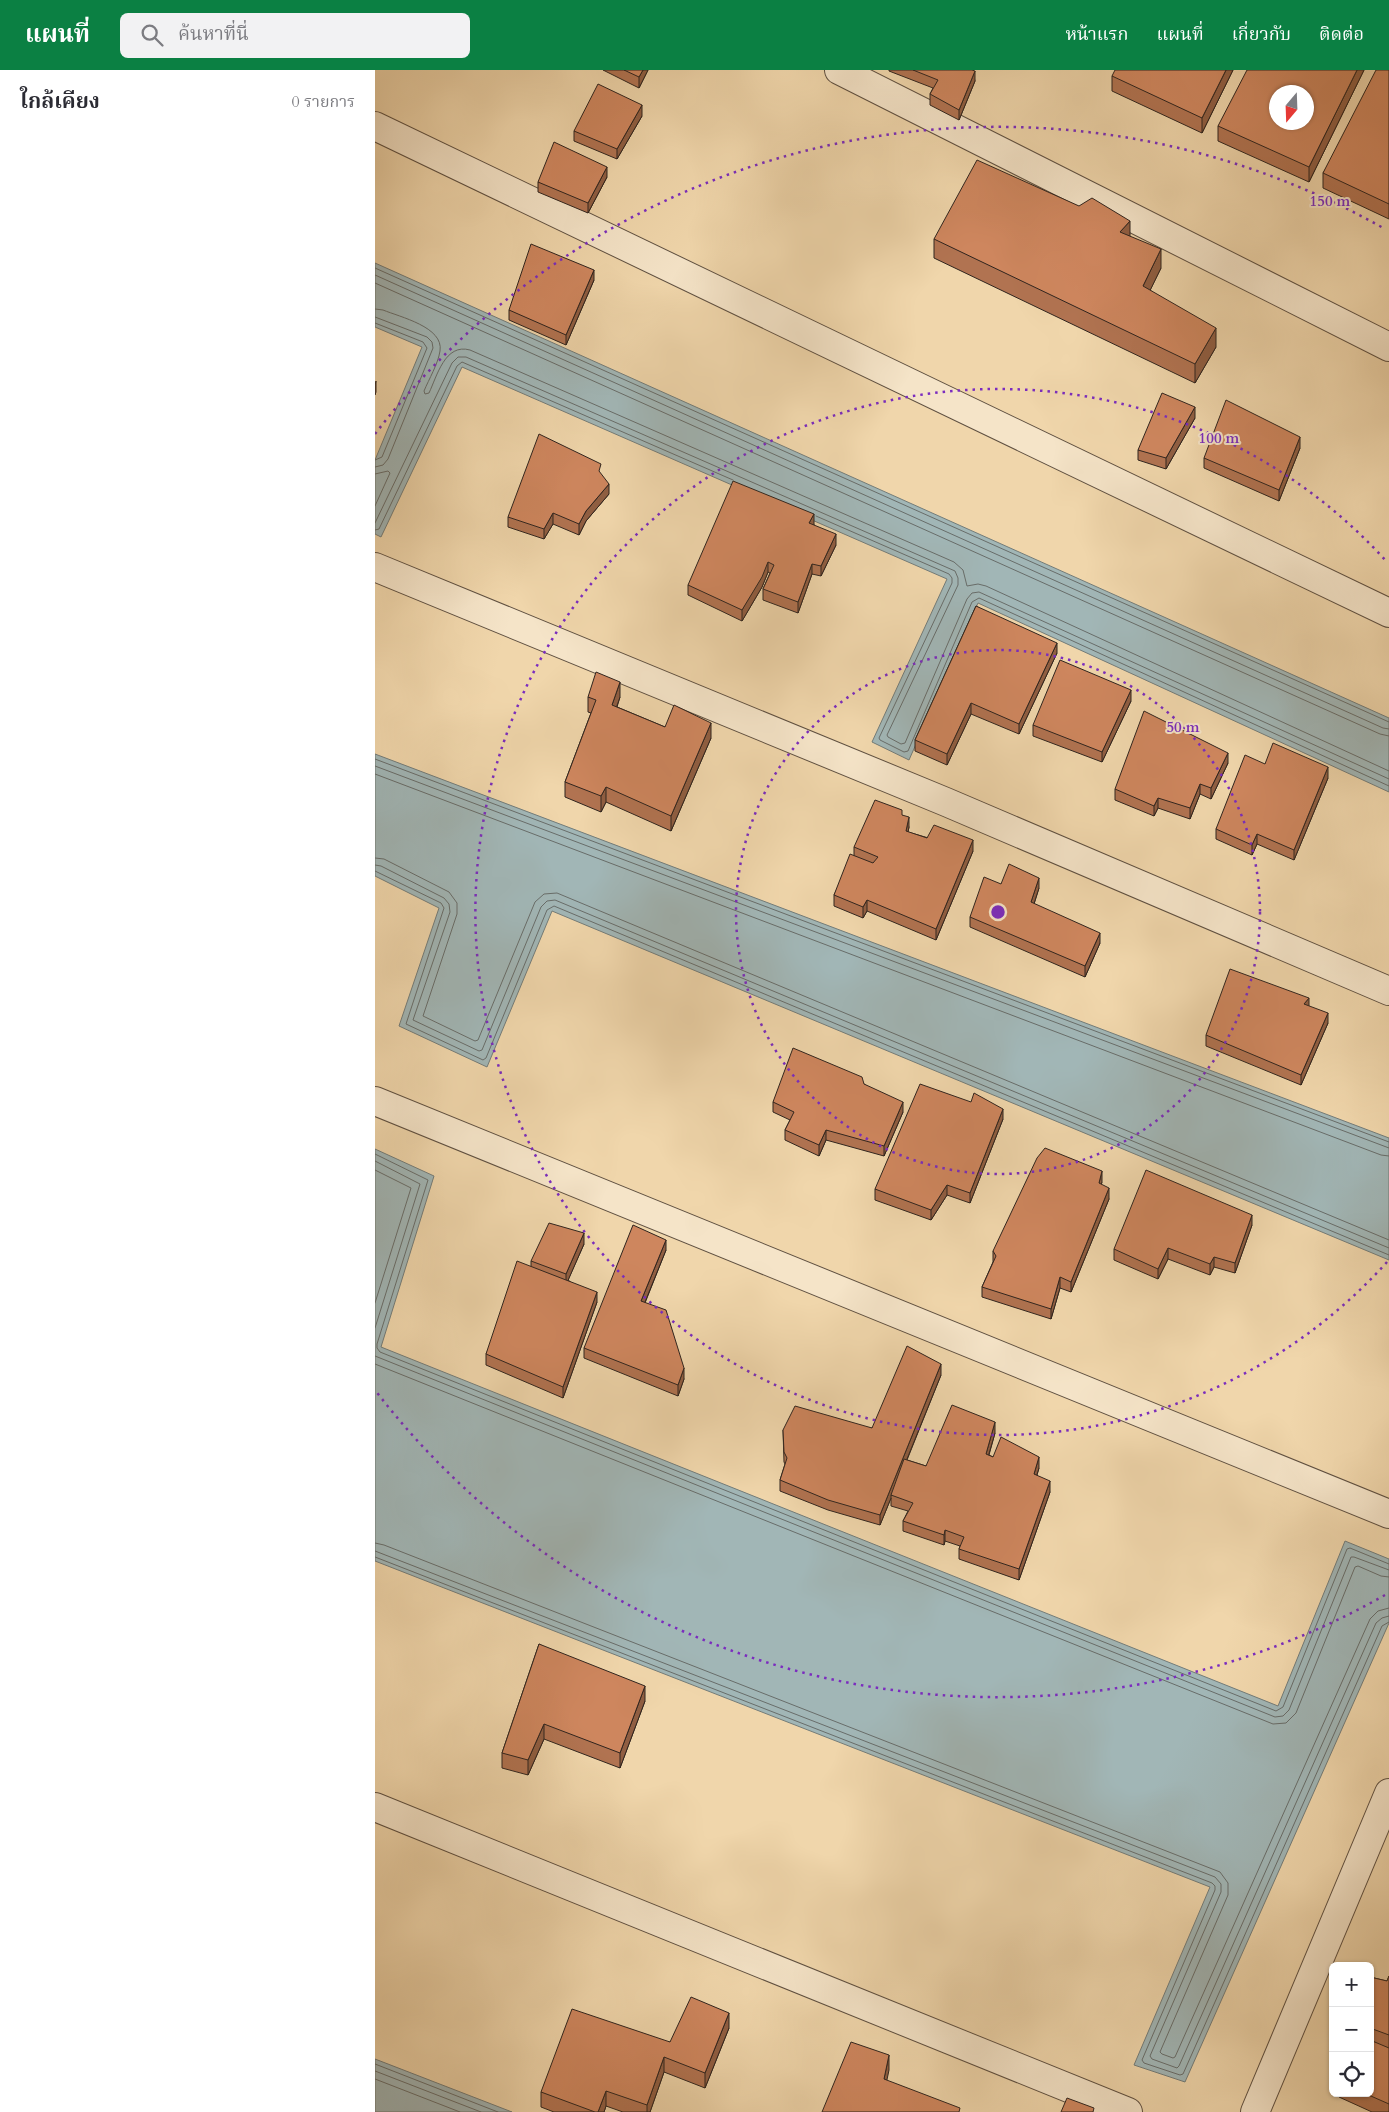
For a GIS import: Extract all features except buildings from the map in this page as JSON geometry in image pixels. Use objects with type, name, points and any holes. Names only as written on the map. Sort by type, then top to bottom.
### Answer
[{"type":"street","points":[[839,70],[1389,347]]},
{"type":"street","points":[[375,126],[1389,614]]},
{"type":"street","points":[[375,567],[946,802],[1389,991]]},
{"type":"street","points":[[375,1101],[1389,1514]]},
{"type":"street","points":[[1255,2112],[1389,1793]]},
{"type":"street","points":[[375,1808],[1128,2112]]},
{"type":"water","points":[[375,263],[1389,718],[1389,792],[978,603],[909,760],[872,742],[947,579],[462,367],[381,537],[375,534],[375,460],[422,347],[375,327]]},
{"type":"water","points":[[375,754],[1389,1138],[1389,1260],[552,911],[487,1067],[399,1026],[439,908],[375,876]]},
{"type":"water","points":[[375,1149],[434,1176],[381,1347],[1278,1706],[1345,1541],[1389,1559],[1389,1623],[1185,2082],[1134,2065],[1210,1887],[375,1561]]},
{"type":"water","points":[[375,2059],[512,2112],[375,2112]]}]
